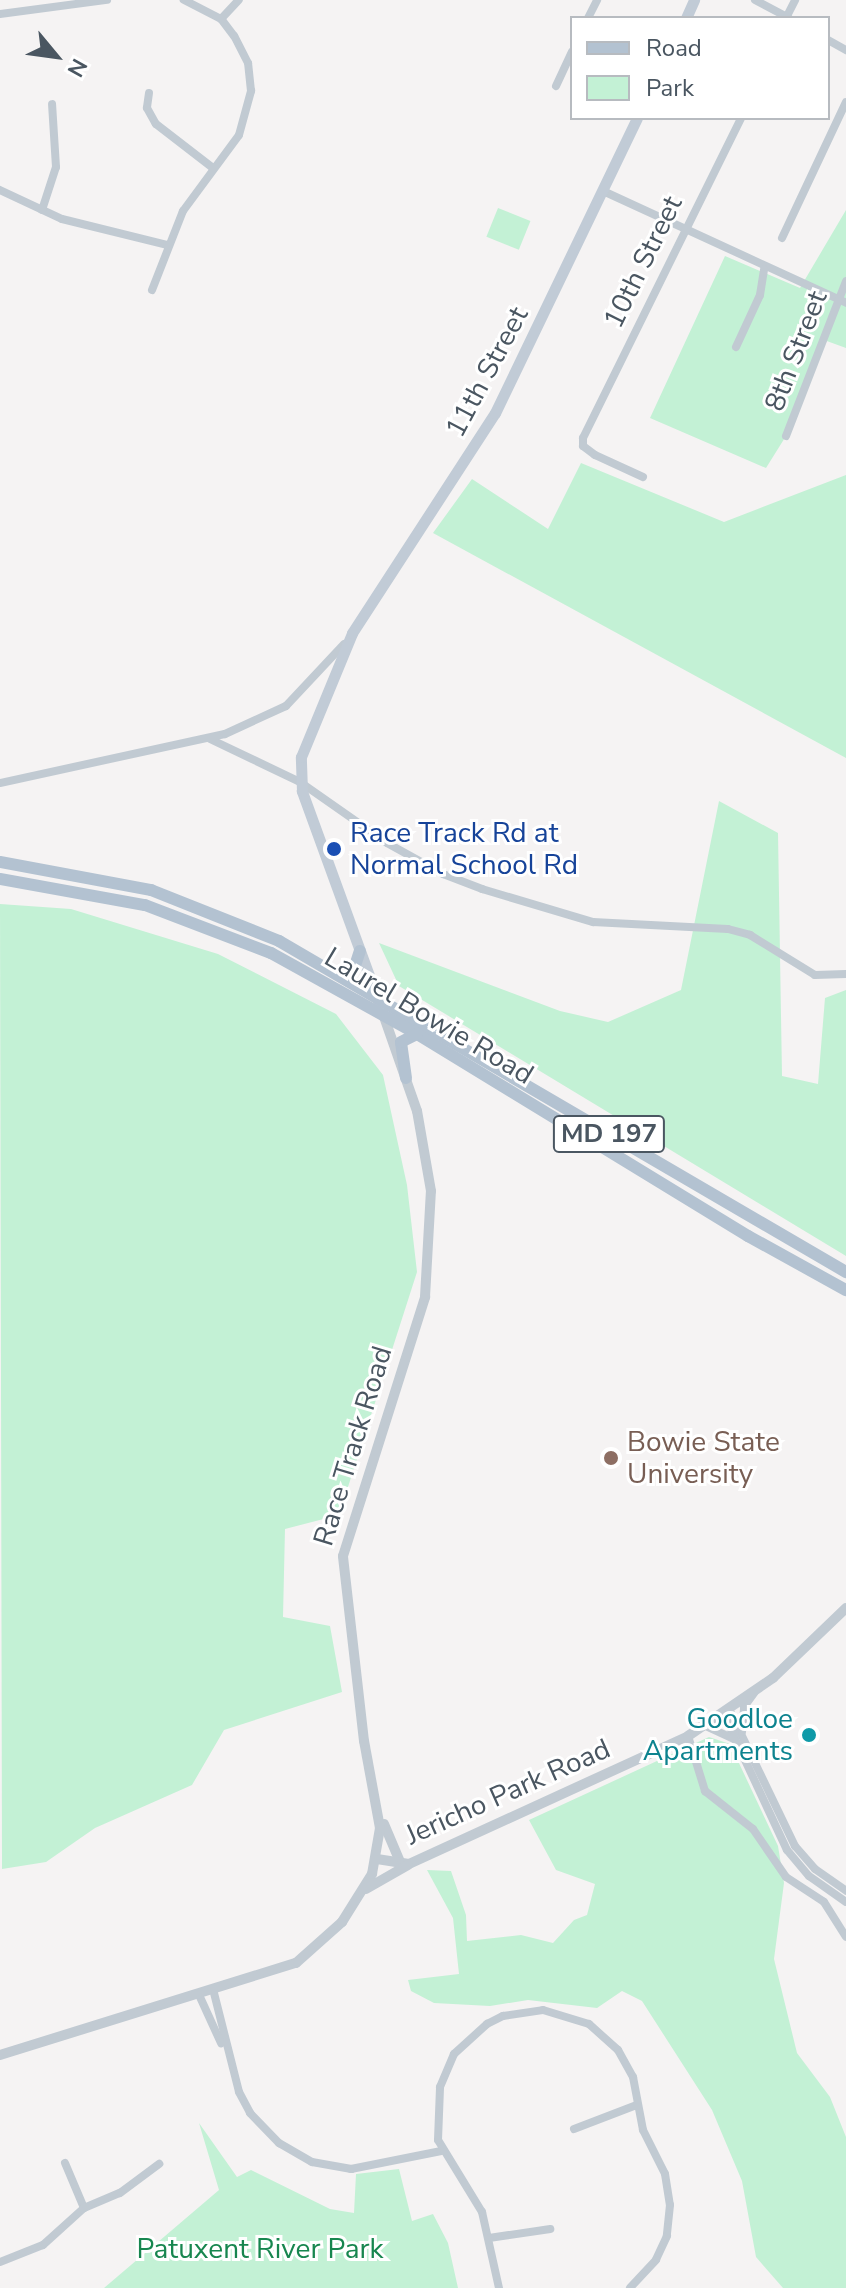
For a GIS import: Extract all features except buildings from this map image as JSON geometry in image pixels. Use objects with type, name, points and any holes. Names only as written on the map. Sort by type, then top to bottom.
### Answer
[{"type":"main road","name":"11th Street","points":[[352,633],[493,417],[636,120]]},
{"type":"main road","name":"Race Track Road","points":[[352,633],[308,738],[300,782],[383,1014]]},
{"type":"main road","name":"Laurel Bowie Road","points":[[0,862],[101,878],[192,903],[343,974],[846,1272]]},
{"type":"main road","name":"Laurel Bowie Road","points":[[0,879],[175,914],[271,953],[383,1014],[748,1236],[846,1290]]},
{"type":"main road","points":[[343,974],[358,963],[360,951]]},
{"type":"main road","points":[[406,1078],[401,1042],[417,1034]]},
{"type":"street","points":[[0,14],[107,0]]},
{"type":"street","points":[[152,290],[167,245],[213,168],[239,135],[251,91],[244,53],[221,19],[184,0]]},
{"type":"street","points":[[221,19],[239,0]]},
{"type":"street","points":[[755,0],[783,16]]},
{"type":"street","points":[[556,86],[570,56]]},
{"type":"street","points":[[149,93],[147,108],[156,124],[213,168]]},
{"type":"street","points":[[782,238],[846,102]]},
{"type":"street","points":[[42,210],[56,167],[52,104]]},
{"type":"street","name":"10th Street","points":[[643,477],[583,446],[587,426],[740,120]]},
{"type":"street","points":[[0,190],[42,210],[167,245]]},
{"type":"street","points":[[603,191],[764,269],[843,302]]},
{"type":"street","points":[[736,347],[760,295],[764,269]]},
{"type":"street","name":"8th Street","points":[[786,436],[843,302],[846,281]]},
{"type":"street","points":[[0,783],[212,738],[286,706],[352,633]]},
{"type":"street","points":[[212,738],[300,782],[387,843],[482,889],[593,922],[728,929],[750,935],[815,975],[846,974]]},
{"type":"street","name":"Race Track Road","points":[[0,2055],[214,1993],[296,1963],[334,1930],[359,1896],[377,1859],[376,1811],[342,1570],[396,1375],[425,1297],[429,1270],[431,1191],[406,1078],[383,1014]]},
{"type":"street","name":"Jericho Park Road","points":[[377,1859],[406,1865],[688,1736],[756,1691],[846,1608]]},
{"type":"street","points":[[756,1691],[744,1707],[740,1738],[787,1850],[809,1876],[846,1902]]},
{"type":"street","points":[[727,1713],[795,1846],[815,1869],[846,1891]]},
{"type":"street","points":[[706,1726],[740,1738]]},
{"type":"street","points":[[688,1736],[700,1781],[711,1798],[753,1829],[786,1877],[824,1902],[846,1937]]},
{"type":"street","points":[[359,1896],[406,1865],[395,1858],[376,1811]]},
{"type":"street","points":[[214,1993],[226,2050]]},
{"type":"street","points":[[200,1997],[226,2050],[250,2113],[279,2143],[312,2162],[361,2169],[441,2151]]},
{"type":"street","points":[[499,2288],[489,2238],[476,2200],[441,2151],[436,2115],[447,2064],[464,2042],[503,2016],[554,2010],[595,2028],[623,2056],[633,2077],[637,2105],[668,2185],[670,2215],[660,2253],[630,2288]]},
{"type":"street","points":[[574,2129],[637,2105]]},
{"type":"street","points":[[65,2163],[84,2208]]},
{"type":"street","points":[[0,2262],[43,2245],[84,2208],[120,2193],[159,2164]]},
{"type":"street","points":[[489,2238],[550,2229]]},
{"type":"green space","points":[[498,208],[530,221],[519,250],[486,237]]},
{"type":"green space","points":[[846,210],[846,348],[824,340],[786,436],[766,468],[650,418],[725,256],[800,288]]},
{"type":"green space","points":[[581,463],[724,522],[846,475],[846,758],[433,533],[472,479],[548,529]]},
{"type":"green space","points":[[719,801],[778,833],[782,1076],[818,1084],[825,998],[846,990],[846,1256],[399,986],[379,943],[560,1011],[608,1022],[681,990]]},
{"type":"green space","points":[[0,904],[71,909],[218,954],[336,1014],[383,1075],[407,1185],[417,1272],[339,1515],[285,1529],[283,1617],[330,1626],[342,1692],[224,1730],[192,1785],[95,1828],[46,1862],[2,1869]]},
{"type":"green space","points":[[709,1737],[730,1744],[778,1846],[784,1883],[774,1959],[797,2053],[830,2097],[846,2137],[846,2288],[783,2288],[756,2257],[742,2181],[712,2110],[642,2001],[622,1991],[597,2008],[528,2000],[490,2006],[434,2003],[411,1991],[408,1980],[459,1974],[453,1918],[427,1870],[451,1871],[466,1915],[467,1941],[521,1935],[553,1943],[574,1920],[587,1915],[595,1884],[556,1870],[529,1820]]},
{"type":"green space","name":"Patuxent River Park","points":[[199,2123],[237,2177],[251,2170],[330,2209],[354,2213],[356,2174],[399,2169],[412,2221],[433,2214],[448,2243],[458,2288],[104,2288],[219,2190]]},
{"type":"place","name":"Race Track Rd at Normal School Rd","points":[[334,849]]},
{"type":"place","name":"Bowie State University","points":[[611,1458]]},
{"type":"place","name":"Goodloe Apartments","points":[[809,1735]]}]
